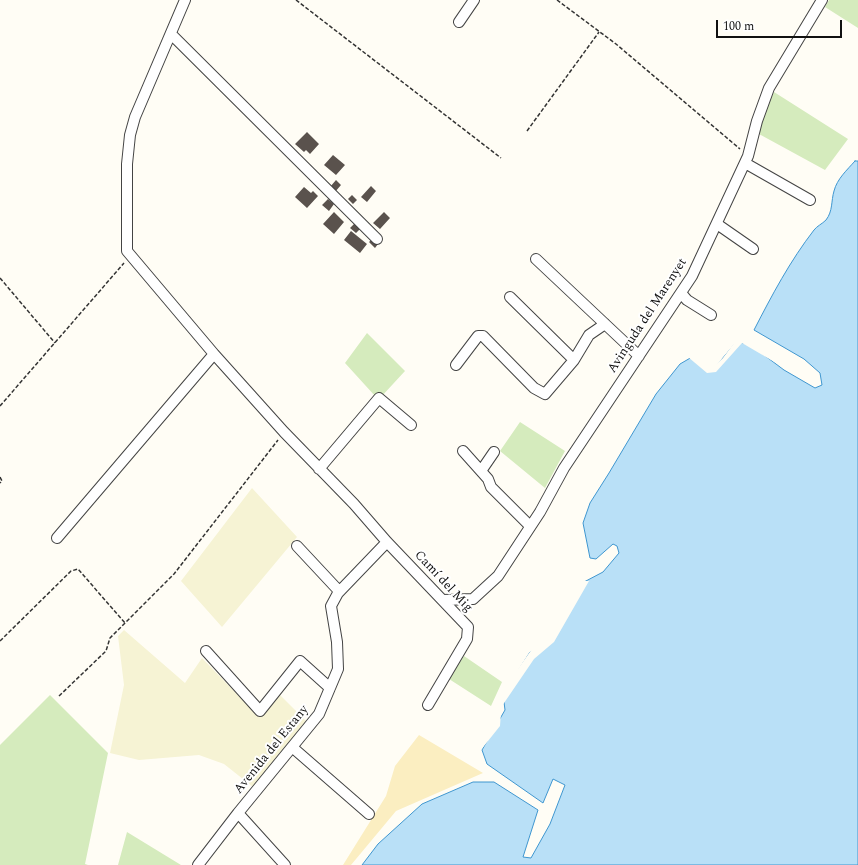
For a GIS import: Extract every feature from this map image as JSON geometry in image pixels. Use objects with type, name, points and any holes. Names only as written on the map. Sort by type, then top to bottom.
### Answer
[{"type":"street","points":[[131,256],[127,251],[126,164],[130,135],[135,117],[185,0]]},
{"type":"street","points":[[459,22],[474,0]]},
{"type":"street","name":"Avinguda del Marenyet","points":[[443,600],[473,599],[498,576],[540,512],[564,468],[692,276],[746,159],[756,121],[769,88],[822,0]]},
{"type":"street","points":[[171,34],[377,239]]},
{"type":"street","points":[[746,159],[810,200]]},
{"type":"street","points":[[716,224],[753,249]]},
{"type":"street","name":"Camí del Mig","points":[[131,256],[214,354],[284,432],[354,504],[387,542],[468,628],[467,639],[428,705]]},
{"type":"street","points":[[536,259],[639,356]]},
{"type":"street","points":[[681,293],[687,300],[711,315]]},
{"type":"street","points":[[510,297],[574,360]]},
{"type":"street","points":[[456,365],[478,336],[483,336],[534,388],[545,394],[574,360],[589,336],[605,324]]},
{"type":"street","points":[[57,538],[214,354]]},
{"type":"street","points":[[319,469],[379,398],[411,425]]},
{"type":"street","points":[[463,451],[481,471],[491,487],[530,526]]},
{"type":"street","points":[[481,471],[494,452]]},
{"type":"street","name":"Avenida del Estany","points":[[198,865],[238,813],[319,714],[338,670],[337,642],[331,606],[340,591],[387,542]]},
{"type":"street","points":[[297,546],[340,591]]},
{"type":"street","points":[[206,651],[260,711],[300,661],[330,688]]},
{"type":"street","points":[[292,747],[369,814]]},
{"type":"street","points":[[238,813],[285,865]]},
{"type":"path","points":[[296,0],[501,158]]},
{"type":"path","points":[[557,0],[599,32],[746,159]]},
{"type":"path","points":[[528,130],[599,32]]},
{"type":"path","points":[[0,406],[131,256]]},
{"type":"path","points":[[0,278],[55,343]]},
{"type":"path","points":[[59,696],[106,651],[110,638],[174,574],[284,432]]},
{"type":"path","points":[[0,478],[2,480],[0,483]]},
{"type":"path","points":[[0,641],[71,571],[78,570],[125,623]]},
{"type":"shaded area","points":[[252,488],[297,537],[222,627],[181,581]]},
{"type":"shaded area","points":[[124,630],[185,683],[202,658],[259,717],[279,694],[306,721],[253,787],[224,764],[199,755],[139,760],[110,753],[124,685],[118,636]]},
{"type":"green space","points":[[829,0],[858,0],[858,28],[825,7]]},
{"type":"green space","points":[[774,92],[848,139],[825,170],[759,134],[764,113]]},
{"type":"green space","points":[[367,333],[405,371],[381,397],[375,396],[345,363]]},
{"type":"green space","points":[[520,422],[565,451],[545,488],[500,451]]},
{"type":"green space","points":[[464,656],[502,682],[491,706],[449,679]]},
{"type":"green space","points":[[50,695],[108,753],[85,864],[88,865],[0,865],[0,745]]},
{"type":"green space","points":[[127,832],[181,865],[118,865]]},
{"type":"sand","points":[[419,735],[483,773],[396,811],[351,865],[343,865],[386,796],[395,766]]},
{"type":"water","points":[[855,161],[858,161],[858,865],[362,865],[378,844],[422,804],[473,782],[494,782],[538,810],[523,857],[531,858],[550,824],[565,785],[553,779],[543,803],[487,764],[482,750],[505,710],[503,694],[530,652],[552,640],[584,582],[603,572],[619,553],[617,546],[613,544],[596,559],[590,558],[583,523],[590,503],[656,394],[680,364],[692,357],[712,371],[737,341],[752,346],[784,370],[815,388],[822,385],[820,373],[804,359],[754,330],[789,266],[814,230],[828,217],[831,210],[835,187]]},
{"type":"pier","points":[[737,339],[753,344],[783,367],[742,343],[716,372],[707,373],[688,357],[692,355],[712,368],[723,358]]},
{"type":"pier","points":[[583,581],[589,581],[554,642],[534,659],[502,706],[501,695],[503,690],[532,649],[550,639]]},
{"type":"pier","points":[[501,712],[500,726],[480,751],[480,749]]},
{"type":"building","points":[[307,132],[319,144],[310,154],[306,150],[304,152],[295,144]]},
{"type":"building","points":[[333,155],[345,165],[336,175],[324,165]]},
{"type":"building","points":[[336,180],[341,185],[335,192],[330,187]]},
{"type":"building","points":[[371,186],[376,191],[367,202],[361,197]]},
{"type":"building","points":[[304,187],[311,193],[313,191],[318,196],[307,208],[295,197]]},
{"type":"building","points":[[352,195],[357,200],[353,204],[348,199]]},
{"type":"building","points":[[328,199],[334,204],[329,211],[322,205]]},
{"type":"building","points":[[334,212],[344,222],[334,234],[323,224]]},
{"type":"building","points":[[384,212],[390,218],[380,229],[373,223]]},
{"type":"building","points":[[356,222],[362,227],[356,233],[350,228]]},
{"type":"building","points":[[351,231],[367,244],[360,253],[344,240]]},
{"type":"building","points":[[372,239],[378,244],[375,248],[369,242]]}]
